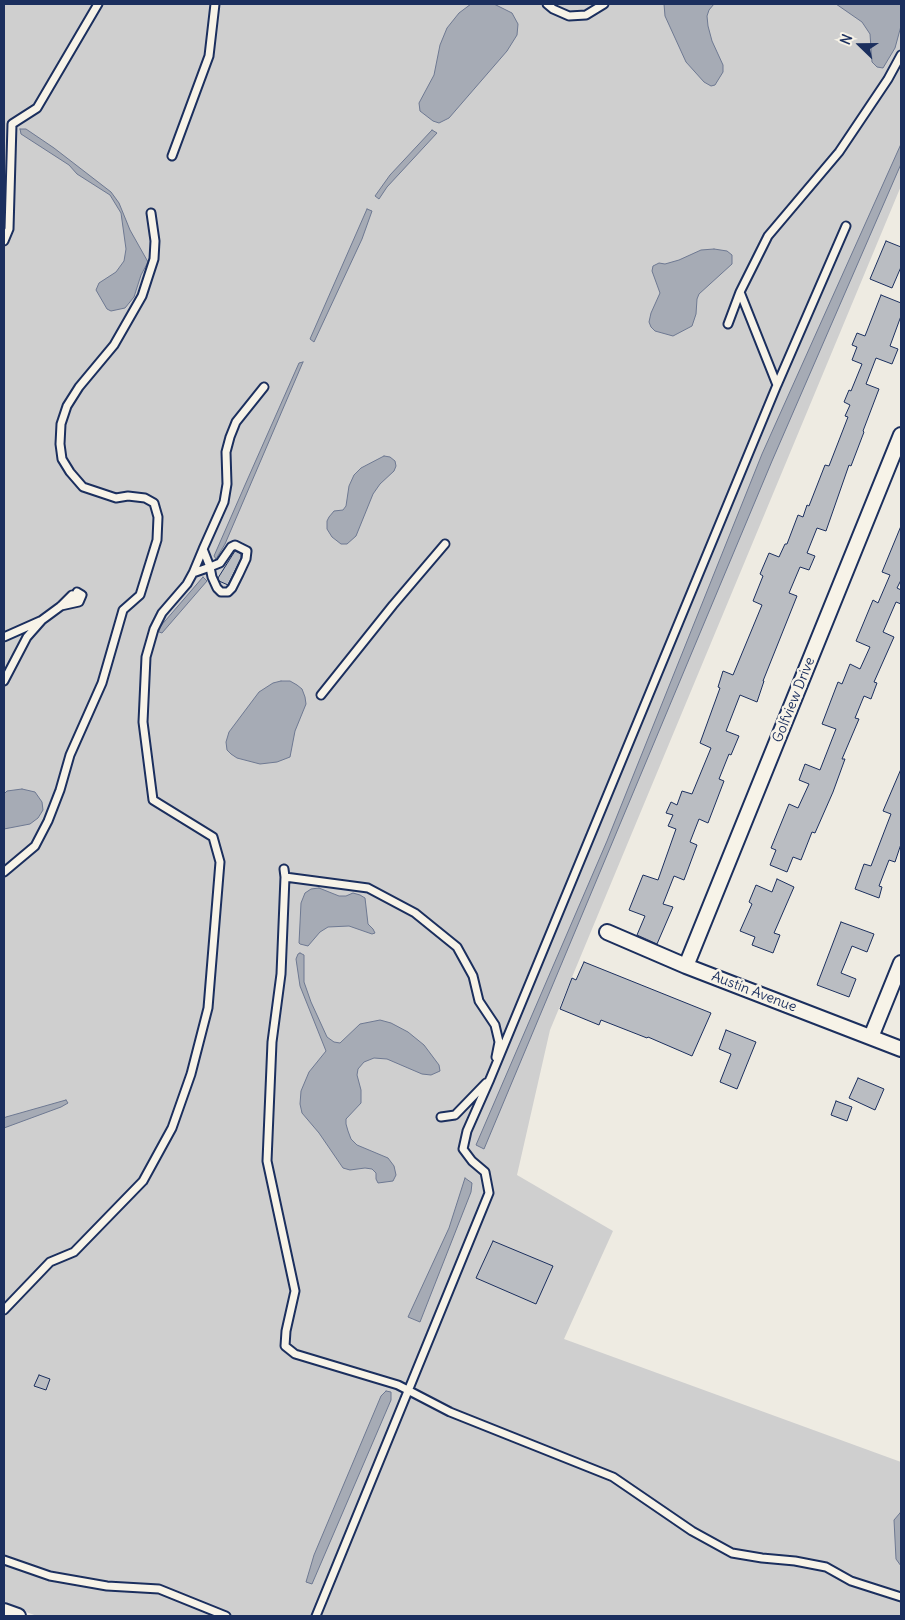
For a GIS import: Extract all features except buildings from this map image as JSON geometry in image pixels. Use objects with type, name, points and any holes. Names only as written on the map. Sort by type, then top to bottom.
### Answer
[{"type":"street","name":"Golfview Drive","points":[[686,966],[901,435]]},
{"type":"street","name":"Austin Avenue","points":[[607,932],[686,966],[901,1049]]},
{"type":"street","points":[[871,1037],[901,963]]},
{"type":"street","points":[[4,1611],[18,1616]]},
{"type":"lane","points":[[4,241],[10,229],[12,124],[37,108],[98,4]]},
{"type":"lane","points":[[172,156],[209,56],[215,4]]},
{"type":"lane","points":[[547,4],[553,9],[569,16],[586,15],[604,4]]},
{"type":"lane","points":[[728,324],[740,292],[768,236],[839,152],[901,55]]},
{"type":"lane","points":[[4,872],[35,846],[48,821],[60,790],[70,755],[102,683],[123,610],[140,596],[157,540],[158,517],[154,503],[145,498],[128,496],[116,498],[83,486],[70,472],[62,459],[60,444],[61,424],[68,406],[79,387],[114,345],[142,296],[154,259],[151,213]]},
{"type":"lane","points":[[316,1616],[488,1193],[485,1172],[472,1161],[464,1149],[467,1131],[777,385],[846,226]]},
{"type":"lane","points":[[740,292],[777,385]]},
{"type":"lane","points":[[4,1310],[50,1262],[74,1252],[143,1181],[172,1128],[191,1074],[208,1008],[220,862],[213,837],[154,800],[143,722],[146,657],[154,629],[162,613],[187,584],[224,502],[227,484],[226,452],[236,422],[264,386]]},
{"type":"lane","points":[[321,695],[392,606],[445,544]]},
{"type":"lane","points":[[193,573],[210,568],[220,563],[231,547],[235,545],[247,551],[246,559],[232,588],[228,592],[221,592],[217,588],[210,568],[203,549]]},
{"type":"lane","points":[[4,681],[27,637],[42,620],[61,606]]},
{"type":"lane","points":[[4,637],[42,620]]},
{"type":"lane","points":[[440,1117],[455,1116],[490,1078],[499,1042],[495,1025],[479,1001],[473,976],[457,946],[415,913],[368,888],[284,873],[280,974],[272,1042],[267,1161],[295,1291],[286,1331],[285,1346],[295,1354],[398,1386],[450,1412],[613,1477],[692,1532],[732,1552],[826,1567],[851,1581],[901,1597]]},
{"type":"lane","points":[[4,1560],[50,1576],[107,1586],[159,1588],[226,1616]]},
{"type":"shaded area","points":[[4,4],[901,4],[901,186],[550,1030],[517,1175],[613,1231],[564,1339],[901,1462],[901,1616],[37,1616],[4,1604]]},
{"type":"shaded area","points":[[471,4],[494,4],[512,13],[518,24],[517,35],[507,51],[449,118],[439,123],[433,121],[420,111],[419,103],[434,75],[440,45],[447,28],[459,13]]},
{"type":"shaded area","points":[[664,4],[714,4],[707,16],[708,26],[712,41],[723,65],[723,72],[715,85],[711,86],[704,82],[686,62],[665,16]]},
{"type":"shaded area","points":[[836,4],[901,4],[901,26],[895,48],[883,68],[877,67],[872,62],[870,34],[862,22]]},
{"type":"shaded area","points":[[20,129],[26,129],[54,148],[111,192],[119,203],[130,230],[148,262],[141,275],[134,297],[125,308],[111,311],[107,309],[96,290],[99,283],[116,272],[124,261],[126,249],[121,213],[110,195],[77,174],[69,165],[21,134]]},
{"type":"shaded area","points":[[432,130],[437,133],[387,187],[379,199],[375,196],[390,175]]},
{"type":"shaded area","points":[[901,144],[901,164],[772,461],[484,1149],[476,1145],[607,841],[762,454]]},
{"type":"shaded area","points":[[367,209],[372,211],[362,239],[314,342],[310,339]]},
{"type":"shaded area","points":[[701,250],[727,251],[732,255],[732,264],[699,294],[692,326],[673,336],[655,331],[649,322],[660,293],[652,271],[653,266],[659,263],[665,264],[679,260]]},
{"type":"shaded area","points":[[303,362],[225,544],[216,559],[214,556],[245,485],[299,363]]},
{"type":"shaded area","points":[[384,456],[390,457],[395,461],[394,471],[380,484],[373,494],[356,536],[347,544],[341,544],[332,537],[327,529],[327,521],[334,511],[343,510],[346,506],[349,486],[354,475],[361,468]]},
{"type":"shaded area","points":[[203,577],[207,581],[162,633],[159,632],[159,628]]},
{"type":"shaded area","points":[[290,681],[302,689],[306,704],[295,731],[290,757],[277,762],[260,764],[237,758],[227,750],[226,742],[229,732],[259,692],[273,683]]},
{"type":"shaded area","points":[[22,789],[35,792],[42,802],[43,810],[38,818],[30,824],[4,829],[4,794],[7,791]]},
{"type":"shaded area","points":[[319,888],[339,896],[353,893],[365,898],[368,924],[375,933],[372,934],[349,926],[328,927],[320,932],[308,946],[300,944],[301,903],[305,893],[311,889]]},
{"type":"shaded area","points":[[300,953],[304,955],[304,982],[327,1037],[334,1042],[340,1043],[360,1024],[380,1020],[391,1023],[408,1032],[424,1045],[439,1065],[440,1071],[431,1075],[422,1074],[387,1059],[374,1058],[364,1062],[358,1069],[357,1075],[361,1090],[361,1103],[346,1119],[348,1131],[351,1139],[357,1145],[388,1158],[394,1166],[396,1175],[393,1181],[378,1183],[376,1173],[372,1169],[350,1170],[343,1168],[319,1133],[302,1113],[300,1104],[301,1091],[309,1072],[326,1051],[300,986],[296,959]]},
{"type":"shaded area","points":[[66,1100],[68,1103],[61,1107],[4,1128],[4,1118],[6,1117]]},
{"type":"shaded area","points":[[465,1178],[472,1183],[471,1192],[420,1322],[408,1317],[449,1228]]},
{"type":"shaded area","points":[[386,1391],[391,1392],[391,1400],[312,1584],[306,1582],[314,1555],[381,1396]]},
{"type":"shaded area","points":[[900,1513],[901,1566],[896,1559],[894,1520]]}]
